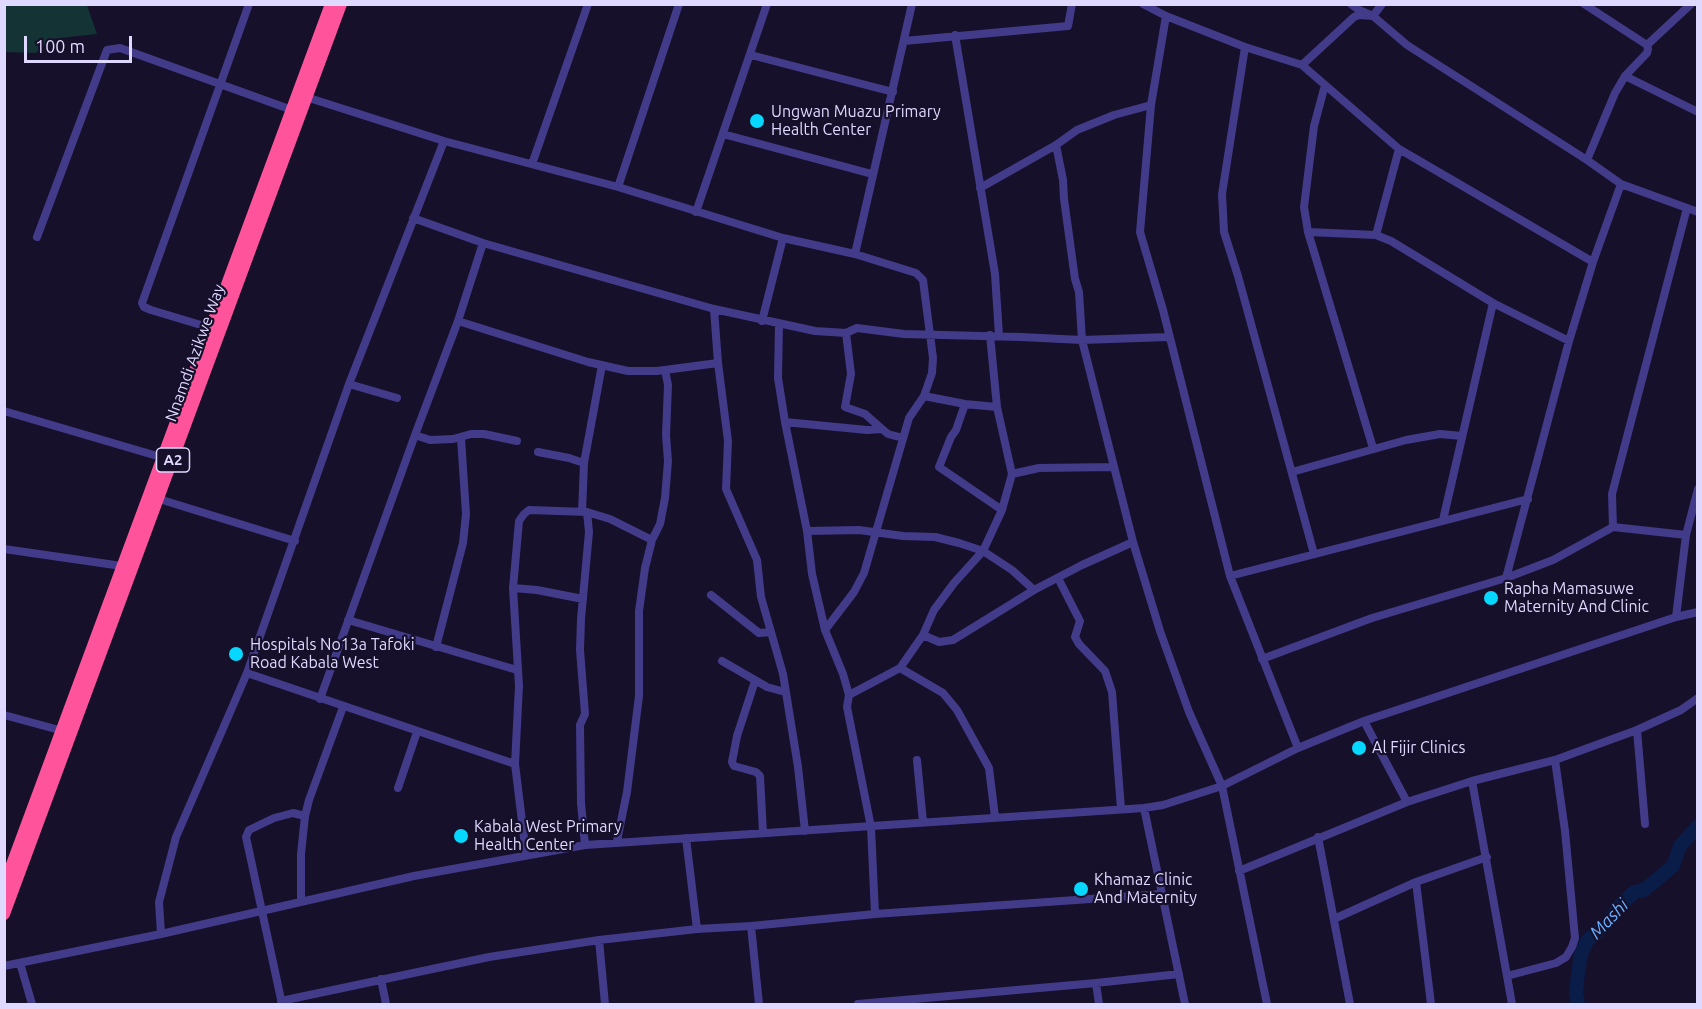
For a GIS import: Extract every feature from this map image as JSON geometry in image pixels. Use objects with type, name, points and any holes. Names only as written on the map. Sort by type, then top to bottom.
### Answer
[{"type":"highway","name":"Nnamdi Azikwe Way","points":[[4,886],[331,4]]},
{"type":"highway","name":"Nnamdi Azikwe Way","points":[[4,914],[341,4]]},
{"type":"street","points":[[211,328],[151,310],[144,307],[142,303],[249,4]]},
{"type":"street","points":[[532,164],[588,4]]},
{"type":"street","points":[[618,187],[679,4]]},
{"type":"street","points":[[696,212],[767,4]]},
{"type":"street","points":[[855,254],[912,4]]},
{"type":"street","points":[[904,41],[1068,26],[1072,4]]},
{"type":"street","points":[[1143,4],[1166,16],[1245,47],[1302,65],[1399,149],[1593,262]]},
{"type":"street","points":[[1351,4],[1373,16],[1407,45],[1621,184],[1698,212]]},
{"type":"street","points":[[1373,16],[1382,4]]},
{"type":"street","points":[[1584,4],[1647,45]]},
{"type":"street","points":[[1647,45],[1691,4]]},
{"type":"street","points":[[1166,16],[1151,105],[1140,232],[1163,310],[1168,338],[1230,576],[1298,748]]},
{"type":"street","points":[[1302,65],[1354,17],[1373,16]]},
{"type":"street","points":[[849,695],[900,668],[923,635],[934,610],[982,551],[1002,510],[1012,474],[996,407],[995,274],[955,35]]},
{"type":"street","points":[[1587,160],[1615,93],[1625,76],[1647,53],[1647,45]]},
{"type":"street","points":[[1245,47],[1222,194],[1224,232],[1314,554]]},
{"type":"street","points":[[37,237],[107,50],[120,48],[292,110]]},
{"type":"street","points":[[751,55],[893,92]]},
{"type":"street","points":[[1625,76],[1698,112]]},
{"type":"street","points":[[1325,85],[1314,126],[1304,207],[1308,232],[1372,448]]},
{"type":"street","points":[[306,97],[444,141],[618,187],[783,238],[855,254],[916,273],[923,280],[933,358],[932,373],[924,396],[909,418],[864,573],[854,592],[825,630]]},
{"type":"street","points":[[980,188],[1056,145],[1077,130],[1114,114],[1151,105]]},
{"type":"street","points":[[723,134],[872,174]]},
{"type":"street","points":[[161,934],[159,902],[176,837],[247,673],[350,384],[444,141]]},
{"type":"street","points":[[1056,145],[1064,180],[1064,199],[1075,279],[1079,292],[1082,340],[1133,542],[1160,631],[1189,712],[1222,786],[1267,1005]]},
{"type":"street","points":[[1376,235],[1399,149]]},
{"type":"street","points":[[1506,578],[1569,341],[1593,262],[1621,184]]},
{"type":"street","points":[[1613,527],[1612,494],[1687,208]]},
{"type":"street","points":[[413,218],[483,243],[714,309],[815,331],[846,333],[857,328],[877,329],[885,332],[1082,340],[1168,338]]},
{"type":"street","points":[[1308,232],[1376,235],[1493,303],[1569,341]]},
{"type":"street","points":[[762,321],[783,238]]},
{"type":"street","points":[[320,699],[458,321],[483,243]]},
{"type":"street","points":[[1443,520],[1493,303]]},
{"type":"street","points":[[714,309],[728,441],[726,489],[757,560],[761,597],[779,658],[798,767],[805,831]]},
{"type":"street","points":[[458,321],[628,371],[665,370],[718,363]]},
{"type":"street","points":[[779,323],[778,378],[784,422],[807,531],[812,574],[825,630],[849,695],[847,707],[871,826],[875,914]]},
{"type":"street","points":[[846,333],[851,374],[845,407],[865,414],[888,434],[903,438]]},
{"type":"street","points":[[585,845],[580,725],[585,714],[580,650],[589,532],[584,512],[584,463],[602,365]]},
{"type":"street","points":[[617,842],[627,792],[639,696],[639,611],[645,568],[652,540],[660,524],[666,489],[668,385],[665,370]]},
{"type":"street","points":[[350,384],[397,398]]},
{"type":"street","points":[[924,396],[965,405],[996,407]]},
{"type":"street","points":[[965,405],[939,466],[1002,510]]},
{"type":"street","points":[[4,411],[164,458]]},
{"type":"street","points":[[784,422],[867,430],[882,429]]},
{"type":"street","points":[[415,435],[429,440],[484,434],[517,441]]},
{"type":"street","points":[[1292,472],[1372,448],[1440,434],[1462,436]]},
{"type":"street","points":[[436,647],[463,543],[466,514],[461,438]]},
{"type":"street","points":[[538,452],[584,463]]},
{"type":"street","points":[[1012,474],[1039,468],[1114,467]]},
{"type":"street","points":[[1676,617],[1686,535],[1695,512],[1698,489]]},
{"type":"street","points":[[159,499],[295,541]]},
{"type":"street","points":[[1230,576],[1527,499]]},
{"type":"street","points":[[526,855],[515,764],[518,670],[513,588],[519,521],[529,510],[584,512],[610,519],[652,540]]},
{"type":"street","points":[[1262,659],[1372,618],[1506,578],[1552,560],[1613,527],[1686,535]]},
{"type":"street","points":[[807,531],[876,532],[935,537],[959,543],[982,551],[1012,570],[1034,590]]},
{"type":"street","points":[[923,635],[939,642],[953,640],[1034,590],[1133,542]]},
{"type":"street","points":[[4,549],[122,566]]},
{"type":"street","points":[[1058,578],[1080,621],[1075,637],[1105,672],[1112,692],[1121,809]]},
{"type":"street","points":[[513,588],[583,599]]},
{"type":"street","points":[[711,595],[759,633],[771,632]]},
{"type":"street","points":[[4,966],[161,934],[261,909],[414,876],[585,845],[1163,805],[1222,786],[1298,748],[1364,721],[1676,617],[1698,612]]},
{"type":"street","points":[[348,620],[518,670]]},
{"type":"street","points":[[722,661],[767,687],[784,692]]},
{"type":"street","points":[[900,668],[943,693],[957,710],[989,768],[995,817]]},
{"type":"street","points":[[247,673],[515,764]]},
{"type":"street","points":[[755,681],[737,736],[732,762],[734,766],[756,772],[760,776],[764,833]]},
{"type":"street","points":[[1239,871],[1407,802],[1472,781],[1555,760],[1637,730],[1681,710],[1698,698]]},
{"type":"street","points":[[301,901],[301,854],[309,800],[343,707]]},
{"type":"street","points":[[4,715],[63,731]]},
{"type":"street","points":[[1364,721],[1407,802]]},
{"type":"street","points":[[1637,730],[1645,824]]},
{"type":"street","points":[[398,788],[417,732]]},
{"type":"street","points":[[916,760],[923,822]]},
{"type":"street","points":[[1507,976],[1556,963],[1566,957],[1575,938],[1565,831],[1555,760]]},
{"type":"street","points":[[1472,781],[1512,1005]]},
{"type":"street","points":[[1144,808],[1185,1005]]},
{"type":"street","points":[[306,816],[293,813],[274,818],[249,831],[246,837],[282,1003],[381,979],[489,957],[599,940],[875,914],[1162,894]]},
{"type":"street","points":[[1318,837],[1350,1005]]},
{"type":"street","points":[[686,838],[697,929]]},
{"type":"street","points":[[1334,919],[1416,882],[1487,857]]},
{"type":"street","points":[[1416,882],[1431,1005]]},
{"type":"street","points":[[751,926],[759,1005]]},
{"type":"street","points":[[599,940],[605,1005]]},
{"type":"street","points":[[20,963],[32,1005]]},
{"type":"street","points":[[858,1005],[1179,974]]},
{"type":"street","points":[[381,979],[386,1005]]},
{"type":"street","points":[[1096,983],[1099,1005]]},
{"type":"green space","points":[[4,5],[87,5],[97,34],[51,39],[36,53],[5,52]]},
{"type":"waterway","name":"Mashi","points":[[1578,1004],[1576,992],[1578,974],[1581,954],[1587,941],[1607,923],[1622,903],[1634,892],[1644,890],[1673,866],[1680,846],[1698,826]]},
{"type":"place","name":"Ungwan Muazu Primary Health Center","points":[[757,121]]},
{"type":"place","name":"Rapha Mamasuwe Maternity And Clinic","points":[[1491,598]]},
{"type":"place","name":"Hospitals No13a Tafoki Road Kabala West","points":[[236,654]]},
{"type":"place","name":"Al Fijir Clinics","points":[[1359,748]]},
{"type":"place","name":"Kabala West Primary Health Center","points":[[461,836]]},
{"type":"place","name":"Khamaz Clinic And Maternity","points":[[1081,889]]}]
